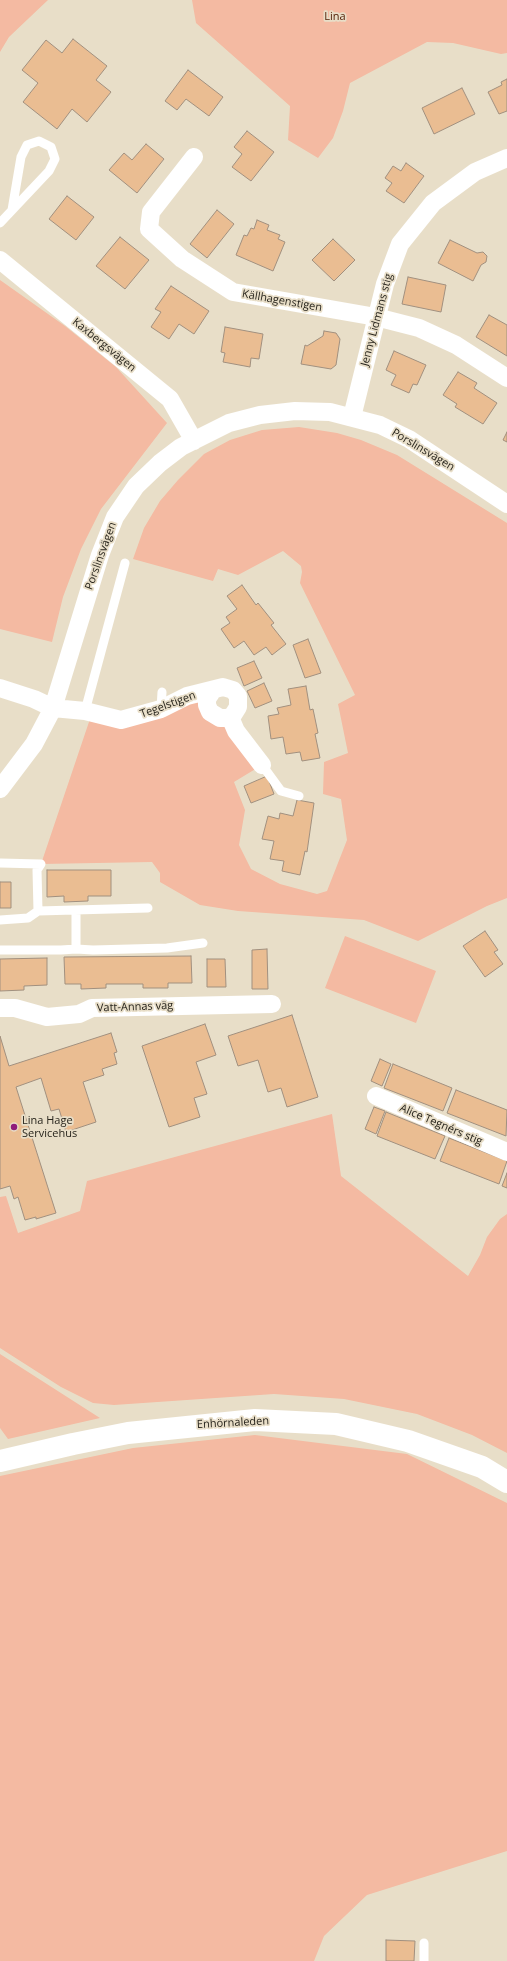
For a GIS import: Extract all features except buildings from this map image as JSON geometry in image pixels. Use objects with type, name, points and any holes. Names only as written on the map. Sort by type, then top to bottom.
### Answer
[{"type":"street","name":"Källhagenstigen","points":[[194,157],[151,212],[149,229],[182,259],[233,292],[376,318],[425,331],[456,345],[507,378]]},
{"type":"street","name":"Jenny Lidmans stig","points":[[352,417],[385,284],[400,244],[433,204],[475,172],[507,158]]},
{"type":"street","name":"Kaxbergsvägen","points":[[0,260],[170,399],[194,441]]},
{"type":"street","name":"Porslinsvägen","points":[[0,789],[34,744],[53,708],[100,555],[115,517],[136,486],[160,463],[181,447],[229,423],[260,415],[295,411],[330,412],[380,425],[409,439],[507,504]]},
{"type":"street","name":"Tegelstigen","points":[[0,688],[34,699],[53,708],[85,711],[121,720],[161,700],[213,690],[207,699],[207,705],[210,712],[220,718],[230,717],[236,731],[262,765]]},
{"type":"street","name":"Vatt-Annas väg","points":[[0,1008],[15,1008],[47,1017],[80,1014],[92,1008],[272,1004]]},
{"type":"street","name":"Alice Tegnérs stig","points":[[376,1096],[507,1152]]},
{"type":"street","name":"Enhörnaleden","points":[[0,1461],[128,1433],[194,1425],[263,1420],[336,1424],[408,1441],[482,1467],[507,1482]]},
{"type":"lane","points":[[0,223],[50,171],[55,159],[51,147],[39,141],[26,145],[21,157],[12,210]]},
{"type":"lane","points":[[85,711],[125,563]]},
{"type":"lane","points":[[262,765],[281,791],[299,796]]},
{"type":"lane","points":[[0,863],[41,864],[37,870],[38,911]]},
{"type":"lane","points":[[0,920],[28,918],[38,911],[148,908]]},
{"type":"lane","points":[[76,910],[76,948]]},
{"type":"lane","points":[[0,950],[160,948],[203,944]]},
{"type":"lane","points":[[424,1943],[424,1961]]},
{"type":"green space","points":[[0,0],[48,0],[9,37],[0,52]]},
{"type":"green space","name":"Lina","points":[[192,0],[507,0],[507,53],[501,54],[453,43],[427,42],[350,83],[343,111],[333,138],[318,158],[288,140],[290,106],[196,23]]},
{"type":"green space","points":[[0,280],[65,326],[116,367],[167,423],[101,509],[81,549],[63,597],[52,642],[0,629]]},
{"type":"green space","points":[[299,427],[337,433],[361,440],[397,455],[507,523],[507,898],[487,906],[418,941],[364,920],[238,911],[200,905],[160,882],[160,873],[152,862],[41,864],[92,713],[106,718],[207,699],[262,765],[234,782],[245,810],[239,845],[251,869],[280,884],[317,894],[327,891],[347,840],[341,799],[323,794],[324,762],[348,753],[338,704],[355,695],[300,583],[302,572],[301,566],[283,551],[238,575],[218,569],[213,581],[133,559],[144,528],[160,501],[178,480],[204,454],[230,440],[262,430]]},
{"type":"green space","points":[[345,936],[436,971],[416,1023],[325,988]]},
{"type":"green space","points":[[332,1114],[341,1176],[468,1276],[480,1255],[487,1237],[500,1219],[507,1214],[507,1453],[472,1435],[417,1414],[344,1399],[274,1394],[114,1405],[93,1403],[61,1387],[0,1348],[0,1197],[6,1196],[18,1233],[80,1211],[87,1181]]},
{"type":"green space","points":[[0,1354],[100,1418],[8,1439],[0,1428]]},
{"type":"green space","points":[[255,1435],[407,1454],[507,1503],[507,1851],[367,1895],[324,1936],[314,1961],[0,1961],[0,1476],[133,1448]]},
{"type":"place","name":"Lina Hage Servicehus","points":[[14,1127]]}]
